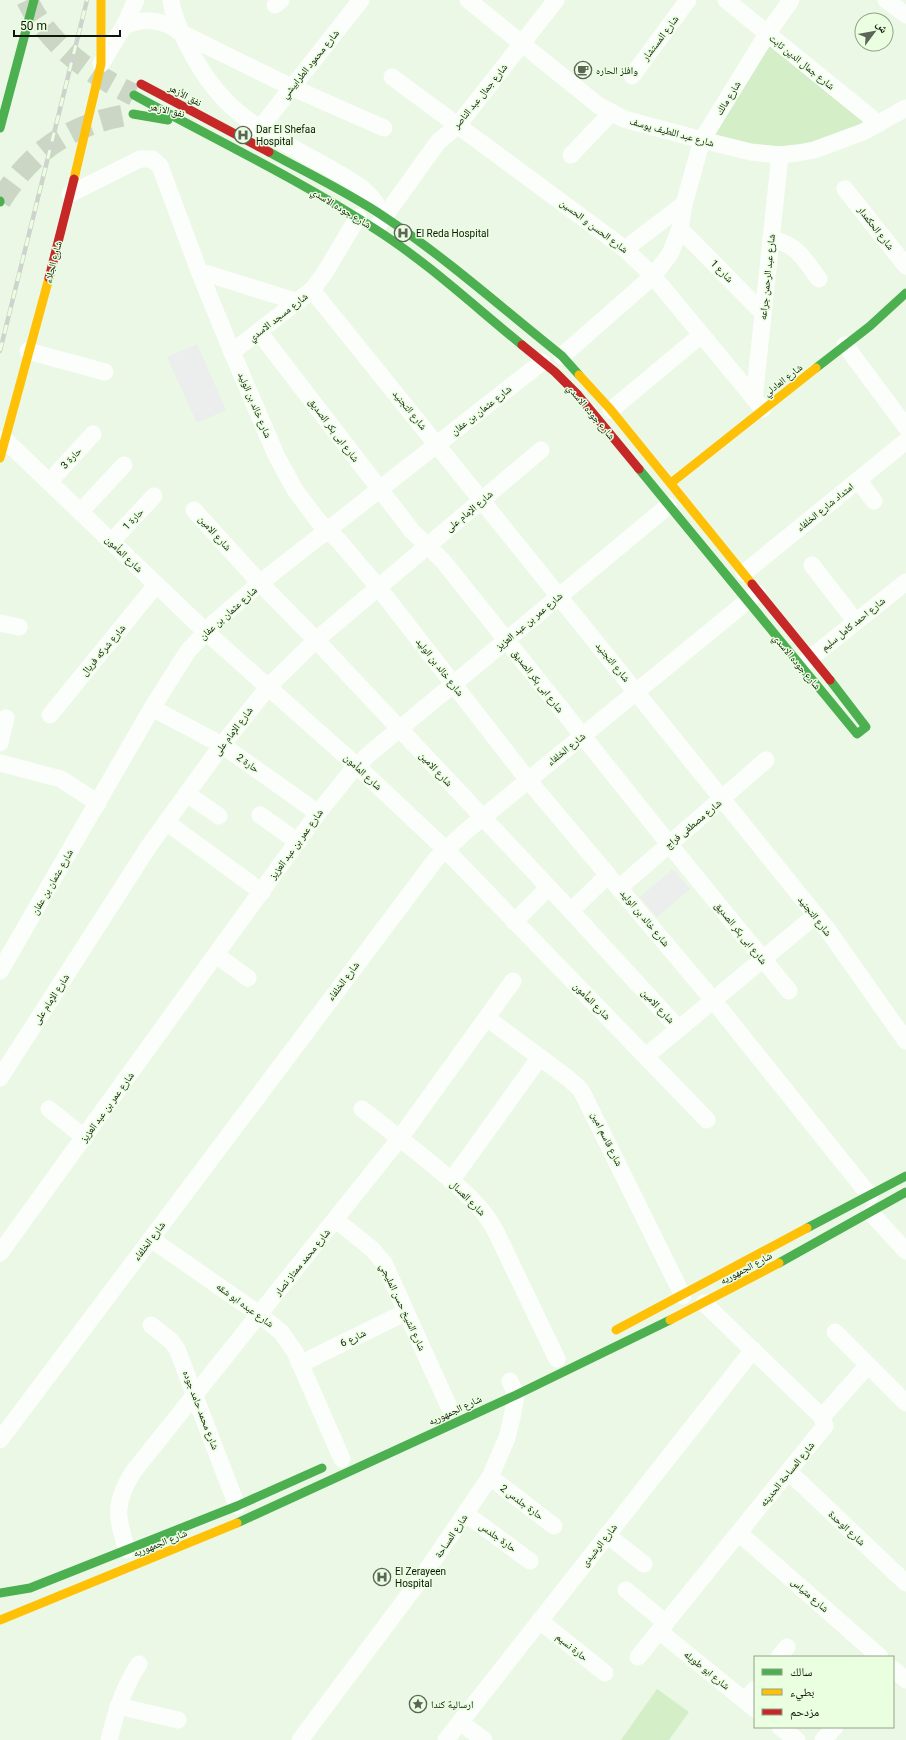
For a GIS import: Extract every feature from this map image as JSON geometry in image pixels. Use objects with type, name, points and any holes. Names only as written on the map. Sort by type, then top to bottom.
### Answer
[{"type":"street","points":[[0,128],[34,0]]},
{"type":"street","name":"شارع الجلاء","points":[[0,458],[70,194],[101,64],[101,0]]},
{"type":"street","name":"شارع الجلاء","points":[[101,64],[124,26],[136,0]]},
{"type":"street","points":[[171,0],[181,33]]},
{"type":"street","name":"شارع محمود الطرابيشي","points":[[260,128],[361,0]]},
{"type":"street","name":"شارع عبد اللطيف يوسف","points":[[468,0],[587,97],[611,113],[638,123],[702,140],[751,152],[780,154],[814,150],[879,124],[906,108]]},
{"type":"street","name":"شارع جمال عبد الناصر","points":[[379,222],[438,142],[458,125],[556,0]]},
{"type":"street","name":"شارع المستشار","points":[[632,76],[688,0]]},
{"type":"street","name":"شارع جمال الدين ثابت","points":[[726,0],[757,23],[767,34],[879,124]]},
{"type":"street","name":"شارع مالك","points":[[562,356],[653,276],[670,254],[680,229],[684,204],[702,140],[767,34],[791,0]]},
{"type":"street","points":[[886,0],[906,15]]},
{"type":"street","points":[[124,26],[132,22],[149,20],[166,24],[291,88],[384,128]]},
{"type":"street","name":"شارع جوده الاسدي","points":[[181,33],[197,64],[218,93],[237,112],[260,128],[359,185],[374,198],[379,222]]},
{"type":"street","name":"شارع الحسن و الحسين","points":[[392,77],[625,249],[653,276],[759,404]]},
{"type":"street","name":"نفق الأزهر","points":[[141,84],[218,125]]},
{"type":"street","points":[[134,94],[196,129]]},
{"type":"street","points":[[571,155],[611,113]]},
{"type":"street","name":"نفق الازهر","points":[[133,114],[165,120],[196,129]]},
{"type":"street","name":"شارع جوده الاسدي","points":[[196,129],[358,218],[379,222],[419,242],[562,356],[611,410],[744,573],[753,596],[806,661],[858,734],[866,726],[806,661],[753,596],[668,506],[578,395],[542,362],[412,255],[379,222],[349,195],[218,125]]},
{"type":"street","name":"شارع عبد الرحمن جراعه","points":[[759,404],[763,313],[780,154]]},
{"type":"street","name":"شارع خالد بن الوليد","points":[[70,194],[140,159],[146,158],[157,162],[160,166],[199,271],[232,352],[285,474],[310,511],[327,530],[340,541],[528,780],[713,1000],[870,1196]]},
{"type":"street","name":"شارع الحكمدار","points":[[845,189],[906,266]]},
{"type":"street","points":[[625,249],[684,204]]},
{"type":"street","name":"شارع مسجد الاسدي","points":[[232,352],[312,290],[324,274],[358,218]]},
{"type":"street","name":"شارع 1","points":[[680,229],[763,313]]},
{"type":"street","points":[[771,239],[780,241],[797,250],[819,279]]},
{"type":"street","points":[[199,271],[298,302]]},
{"type":"street","name":"شارع التجنيد","points":[[312,290],[637,691],[816,915],[906,1041]]},
{"type":"street","name":"شارع العادلي","points":[[671,483],[759,404],[845,345],[870,326],[906,293]]},
{"type":"street","name":"شارع ابى بكر الصديق","points":[[259,332],[412,531],[443,561],[582,736],[789,991]]},
{"type":"street","points":[[611,410],[701,335]]},
{"type":"street","points":[[845,345],[906,427]]},
{"type":"street","points":[[28,351],[105,372]]},
{"type":"street","name":"شارع عثمان بن عفان","points":[[0,971],[152,708],[188,652],[205,632],[260,584],[327,530],[542,362]]},
{"type":"street","name":"حارة 3","points":[[49,482],[93,434]]},
{"type":"street","name":"شارع المأمون","points":[[4,439],[205,632],[269,686],[445,849],[707,1120]]},
{"type":"street","name":"امتداد شارع الخلفاء","points":[[744,573],[906,442]]},
{"type":"street","name":"شارع الإمام على","points":[[0,1078],[166,822],[222,746],[269,686],[316,640],[541,450]]},
{"type":"street","points":[[80,512],[124,465]]},
{"type":"street","points":[[858,480],[874,501]]},
{"type":"street","name":"حارة 1","points":[[111,542],[154,496]]},
{"type":"street","name":"شارع عمر بن عبد العزيز","points":[[0,1253],[85,1138],[318,813],[357,766],[399,729],[668,506]]},
{"type":"street","name":"شارع الامين","points":[[194,510],[260,584],[316,640],[679,1028]]},
{"type":"street","points":[[812,565],[856,622]]},
{"type":"street","name":"شارع احمد كامل سليم","points":[[806,661],[906,582]]},
{"type":"street","name":"شارع شركه فريال","points":[[50,715],[156,585]]},
{"type":"street","name":"شارع الخلفاء","points":[[0,1440],[423,875],[445,849],[753,596]]},
{"type":"street","points":[[0,623],[19,627]]},
{"type":"street","name":"حارة 2","points":[[152,708],[222,746],[318,813]]},
{"type":"street","points":[[0,743],[6,718]]},
{"type":"street","name":"شارع مصطفى فراج","points":[[571,911],[669,844],[766,760]]},
{"type":"street","points":[[0,763],[61,779],[98,803]]},
{"type":"street","points":[[187,794],[219,816]]},
{"type":"street","points":[[260,816],[298,842]]},
{"type":"street","points":[[166,822],[262,892]]},
{"type":"street","points":[[514,922],[548,888]]},
{"type":"street","points":[[646,1056],[816,915]]},
{"type":"street","points":[[216,955],[248,978]]},
{"type":"street","name":"شارع محمد ممتاز نصار","points":[[127,1550],[118,1524],[121,1497],[133,1472],[336,1220],[400,1138],[513,981]]},
{"type":"street","name":"شارع قاسم امين","points":[[487,1018],[576,1084],[586,1097],[683,1296]]},
{"type":"street","points":[[451,1180],[540,1057]]},
{"type":"street","points":[[49,1109],[85,1138]]},
{"type":"street","name":"شارع العسال","points":[[362,1110],[400,1138],[451,1180],[479,1206],[492,1223],[557,1359]]},
{"type":"street","name":"شارع الجمهوريه","points":[[606,1335],[683,1296],[906,1176]]},
{"type":"street","name":"شارع الجمهوريه","points":[[0,1620],[242,1521],[479,1407],[511,1385],[704,1303],[871,1213],[906,1192]]},
{"type":"street","points":[[871,1213],[906,1252]]},
{"type":"street","name":"شارع الشيخ حسن المليجي","points":[[336,1220],[378,1256],[388,1272],[450,1410]]},
{"type":"street","name":"شارع عبده ابو شقه","points":[[151,1238],[259,1314],[281,1332],[300,1364],[339,1461]]},
{"type":"street","points":[[704,1303],[822,1417],[868,1365]]},
{"type":"street","name":"شارع 6","points":[[300,1364],[406,1312]]},
{"type":"street","name":"شارع محمد حامد جوده","points":[[151,1324],[176,1346],[237,1506]]},
{"type":"street","points":[[834,1332],[906,1403]]},
{"type":"street","name":"شارع الرشيدى","points":[[446,1740],[753,1350]]},
{"type":"street","name":"شارع المساحة","points":[[300,1740],[420,1580],[490,1477],[507,1438],[511,1385]]},
{"type":"street","name":"شارع المساحة الحديثه","points":[[638,1657],[824,1429],[825,1423],[822,1417]]},
{"type":"street","name":"شارع الجمهوريه","points":[[2,1597],[30,1588],[237,1506],[339,1461]]},
{"type":"street","name":"شارع الوحدة","points":[[788,1472],[906,1583]]},
{"type":"street","name":"حارة جلدس 2","points":[[490,1477],[554,1526]]},
{"type":"street","name":"حارة جلدس","points":[[466,1514],[530,1561]]},
{"type":"street","name":"شارع متياس","points":[[739,1533],[879,1656]]},
{"type":"street","points":[[607,1535],[644,1564]]},
{"type":"street","name":"شارع ابو طويله","points":[[626,1590],[662,1627],[752,1700]]},
{"type":"street","name":"حارة نسيم","points":[[540,1621],[605,1673]]},
{"type":"street","points":[[109,1740],[118,1706],[127,1684],[139,1664]]},
{"type":"street","points":[[894,1670],[906,1680]]},
{"type":"street","points":[[118,1706],[178,1720]]},
{"type":"street","points":[[460,1722],[484,1740]]},
{"type":"street","points":[[781,1728],[797,1740]]},
{"type":"street","points":[[823,1740],[834,1728]]},
{"type":"green space","points":[[767,35],[877,124],[782,153],[704,140]]},
{"type":"green space","points":[[657,1689],[689,1712],[669,1740],[621,1740]]},
{"type":"building","points":[[197,344],[226,410],[197,423],[167,357]]},
{"type":"building","points":[[673,869],[690,889],[657,917],[640,897]]},
{"type":"tunnel","points":[[27,0],[47,31],[72,56],[102,78],[134,95]]},
{"type":"tunnel","points":[[0,201],[26,167],[40,153],[56,141],[91,124],[111,118],[133,114]]},
{"type":"railway","points":[[0,351],[87,0]]},
{"type":"traffic: fast","points":[[0,128],[34,0]]},
{"type":"traffic: fast","points":[[134,95],[286,176],[375,229],[432,270],[522,345]]},
{"type":"traffic: fast","points":[[133,114],[168,120]]},
{"type":"traffic: fast","points":[[269,152],[355,199],[406,232],[451,266],[562,356],[579,375]]},
{"type":"traffic: fast","points":[[816,368],[870,326],[906,293]]},
{"type":"traffic: fast","points":[[639,469],[857,734],[866,727],[830,680]]},
{"type":"traffic: fast","points":[[807,1228],[906,1176]]},
{"type":"traffic: fast","points":[[779,1263],[906,1192]]},
{"type":"traffic: fast","points":[[237,1523],[516,1395],[670,1320]]},
{"type":"traffic: fast","points":[[0,1593],[30,1588],[237,1506],[322,1468]]},
{"type":"traffic: slow","points":[[74,179],[101,64],[101,0]]},
{"type":"traffic: slow","points":[[0,458],[49,278]]},
{"type":"traffic: slow","points":[[671,483],[816,368]]},
{"type":"traffic: slow","points":[[579,375],[611,410],[752,584]]},
{"type":"traffic: slow","points":[[616,1330],[807,1228]]},
{"type":"traffic: slow","points":[[670,1320],[779,1263]]},
{"type":"traffic: slow","points":[[0,1620],[237,1523]]},
{"type":"traffic: jam","points":[[141,84],[269,152]]},
{"type":"traffic: jam","points":[[49,278],[74,179]]},
{"type":"traffic: jam","points":[[522,345],[555,372],[578,395],[639,469]]},
{"type":"traffic: jam","points":[[752,584],[830,680]]},
{"type":"place","name":"وافلز الحاره","points":[[583,70]]},
{"type":"place","name":"Dar El Shefaa Hospital","points":[[243,135]]},
{"type":"place","name":"El Reda Hospital","points":[[403,233]]},
{"type":"place","name":"El Zerayeen Hospital","points":[[382,1577]]},
{"type":"place","name":"ارسالية كندا","points":[[418,1704]]}]
